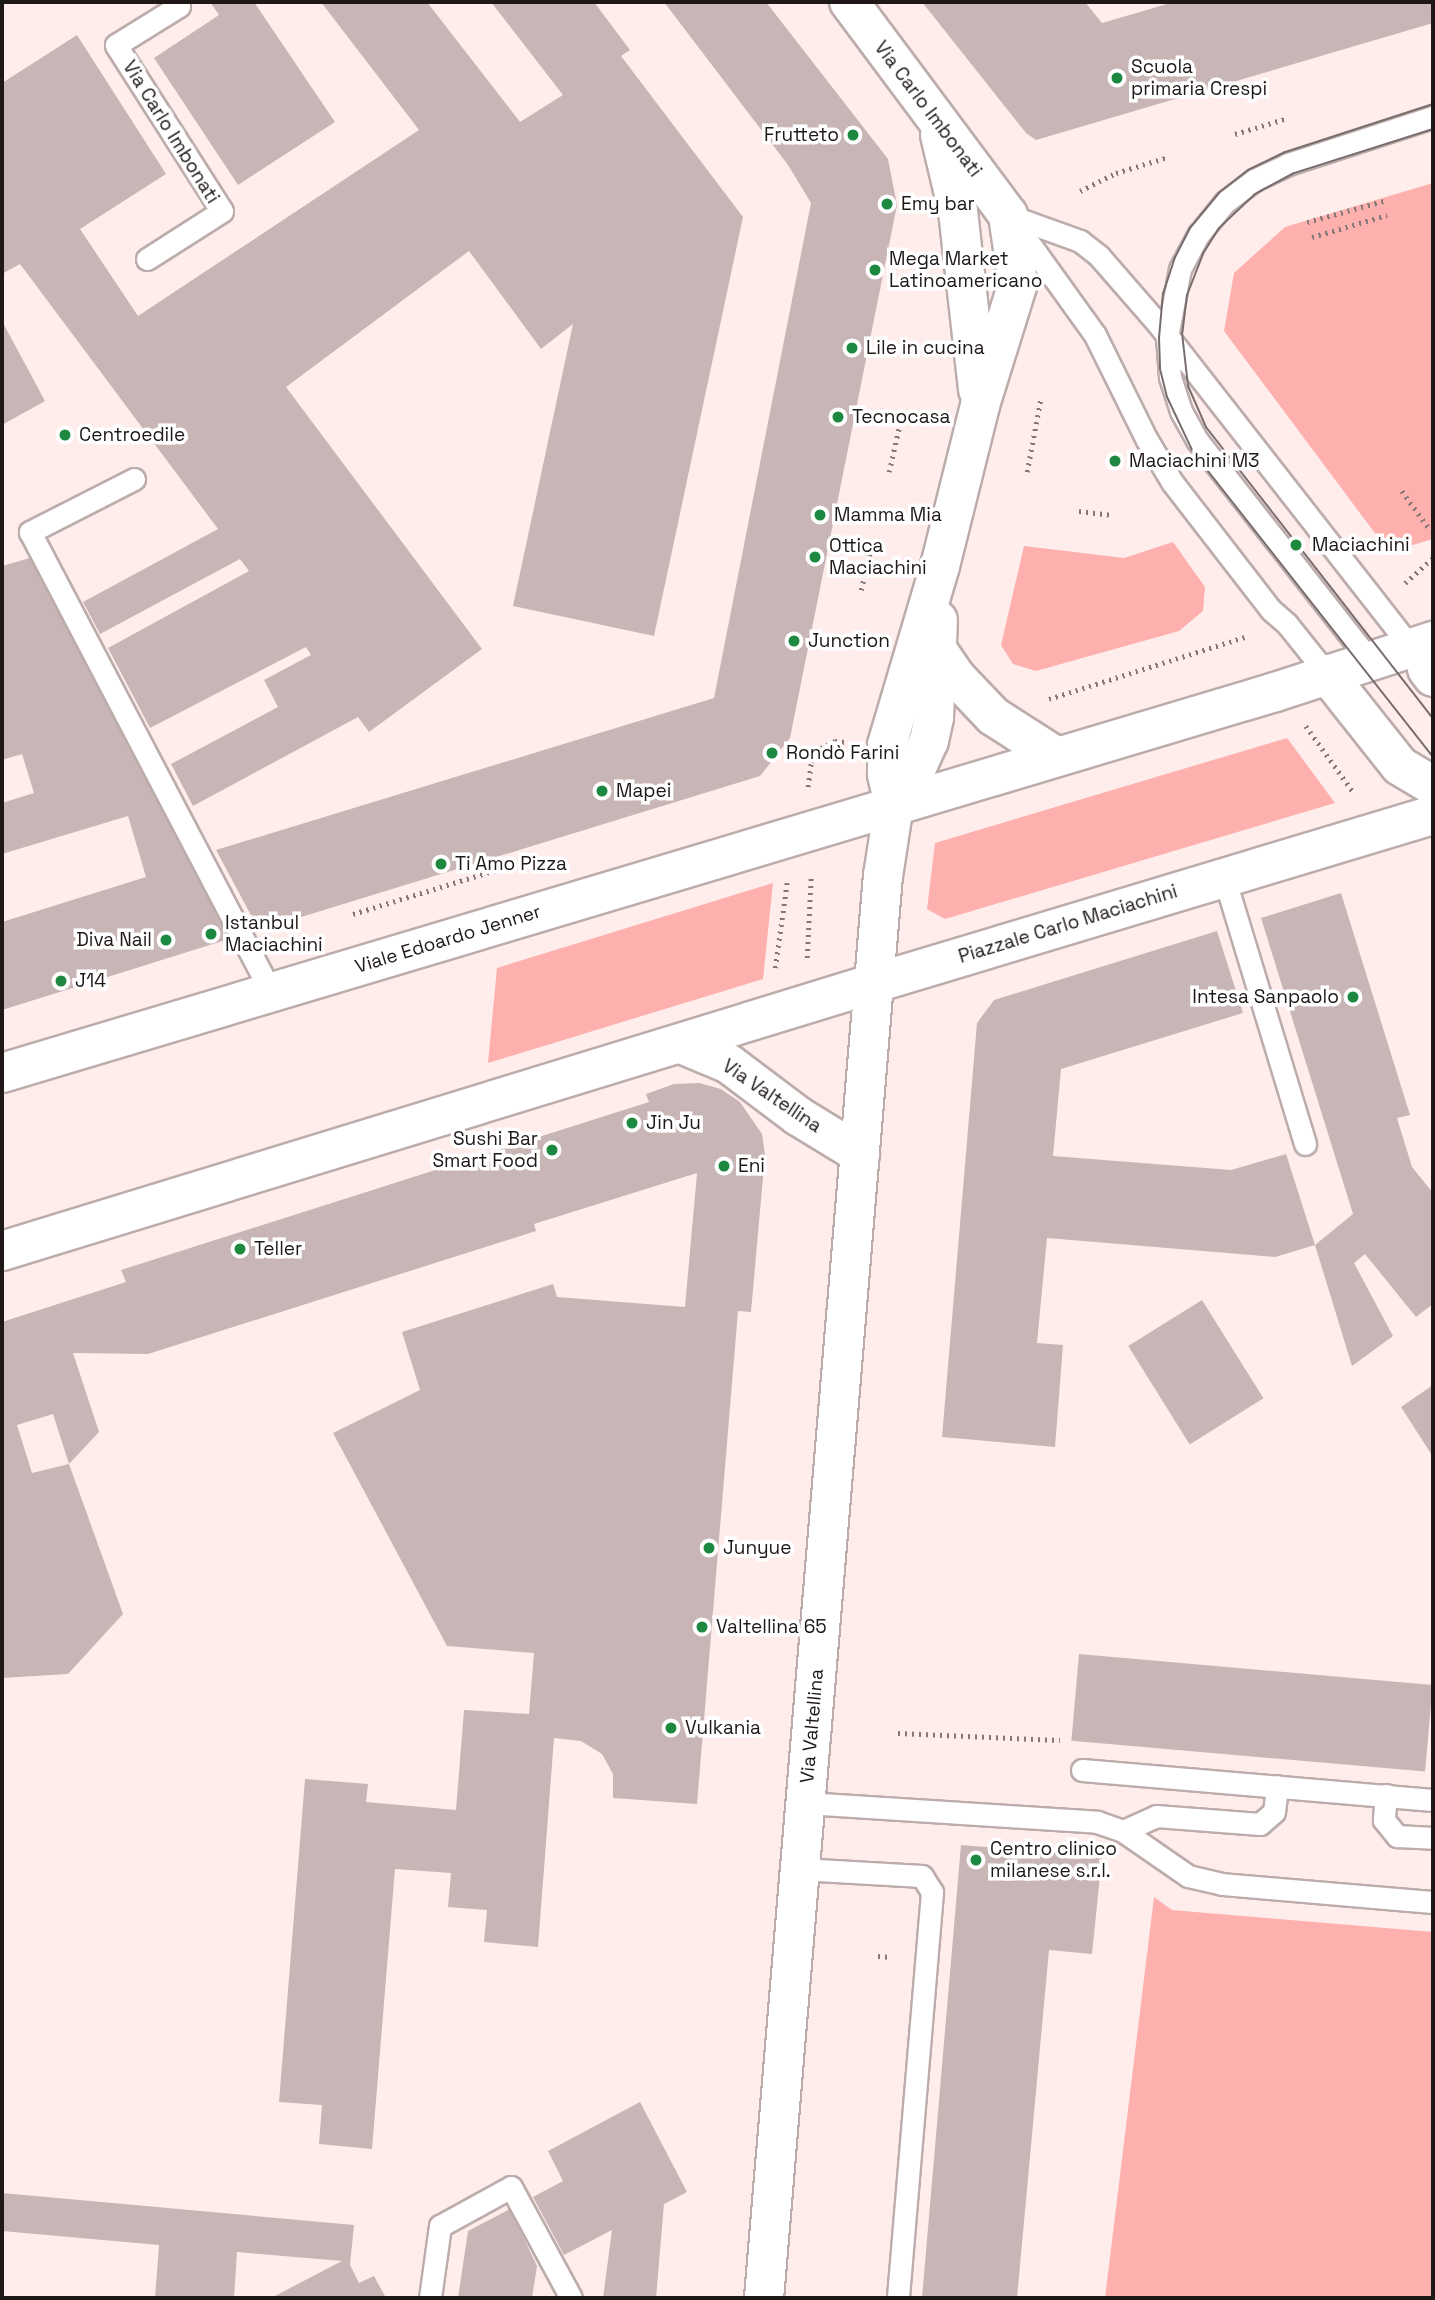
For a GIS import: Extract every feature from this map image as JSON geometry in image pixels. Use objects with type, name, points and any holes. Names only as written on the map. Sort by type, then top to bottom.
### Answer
[{"type":"main road","name":"Via Carlo Imbonati","points":[[849,2],[1008,215]]},
{"type":"main road","points":[[937,122],[958,211],[980,405]]},
{"type":"main road","points":[[2,1251],[874,983],[883,876],[894,805],[887,774],[887,745],[940,566],[980,405],[1018,282],[1008,215]]},
{"type":"main road","points":[[894,805],[914,774],[929,741],[934,718],[940,566]]},
{"type":"main road","points":[[937,649],[956,677],[993,716],[1057,757]]},
{"type":"main road","points":[[894,805],[1327,674],[1371,662],[1426,659]]},
{"type":"main road","points":[[1327,674],[1401,766],[1433,786]]},
{"type":"main road","name":"Viale Edoardo Jenner","points":[[2,1073],[894,805]]},
{"type":"main road","name":"Piazzale Carlo Maciachini","points":[[874,983],[1433,815]]},
{"type":"main road","name":"Via Valtellina","points":[[764,2298],[874,983]]},
{"type":"main road","name":"Via Valtellina","points":[[681,1044],[729,1064],[798,1116],[860,1154]]},
{"type":"lane","name":"Via Carlo Imbonati","points":[[147,259],[222,211],[116,45],[179,6],[177,2]]},
{"type":"lane","points":[[1371,662],[1197,440],[1181,411],[1170,377],[1167,337],[1181,270],[1199,233],[1225,202],[1254,180],[1288,163],[1433,117]]},
{"type":"lane","points":[[1008,215],[1080,241],[1099,256],[1426,659]]},
{"type":"lane","points":[[1008,215],[1095,335],[1147,440],[1172,482],[1271,610],[1287,624],[1327,674]]},
{"type":"lane","points":[[134,479],[30,532],[271,992]]},
{"type":"lane","points":[[1224,877],[1305,1144]]},
{"type":"lane","points":[[1082,1770],[1433,1800]]},
{"type":"lane","points":[[1123,1831],[1156,1816],[1260,1824],[1274,1812],[1277,1786]]},
{"type":"lane","points":[[1386,1796],[1384,1820],[1397,1836],[1433,1838]]},
{"type":"lane","points":[[806,1803],[1097,1822],[1123,1831],[1188,1876],[1222,1884],[1433,1902]]},
{"type":"lane","points":[[800,1869],[922,1877],[932,1892],[898,2298]]},
{"type":"lane","points":[[430,2298],[440,2226],[511,2187],[571,2298]]},
{"type":"path","points":[[1235,134],[1288,118]]},
{"type":"path","points":[[1080,191],[1116,173],[1168,157]]},
{"type":"path","points":[[1307,222],[1384,201]]},
{"type":"path","points":[[1312,237],[1387,215]]},
{"type":"path","points":[[1027,472],[1041,397]]},
{"type":"path","points":[[889,472],[900,423]]},
{"type":"path","points":[[1402,491],[1431,531]]},
{"type":"path","points":[[1079,511],[1112,515]]},
{"type":"path","points":[[861,590],[872,543]]},
{"type":"path","points":[[1401,586],[1433,558]]},
{"type":"path","points":[[1041,702],[1250,635]]},
{"type":"path","points":[[1305,725],[1355,794]]},
{"type":"path","points":[[804,1005],[813,829],[807,785],[811,761],[821,748],[835,741]]},
{"type":"path","points":[[354,914],[522,862]]},
{"type":"path","points":[[774,976],[789,871]]},
{"type":"path","points":[[898,1733],[1060,1740]]},
{"type":"shaded area","points":[[1433,183],[1433,539],[1389,552],[1224,331],[1234,273],[1285,227]]},
{"type":"shaded area","points":[[1173,542],[1205,587],[1203,611],[1179,631],[1036,671],[1013,664],[1001,645],[1024,546],[1124,558]]},
{"type":"shaded area","points":[[1287,738],[1335,803],[945,919],[927,909],[935,843]]},
{"type":"shaded area","points":[[773,883],[763,979],[488,1063],[497,968]]},
{"type":"shaded area","points":[[1154,1897],[1172,1910],[1433,1932],[1433,2298],[1105,2298]]},
{"type":"building","points":[[210,2],[254,2],[335,122],[238,185],[154,58],[219,15]]},
{"type":"building","points":[[321,2],[427,2],[520,122],[563,95],[491,2],[594,2],[630,50],[621,56],[743,217],[654,636],[513,606],[573,324],[541,349],[469,251],[286,387],[482,649],[369,732],[358,717],[193,806],[171,764],[278,707],[264,680],[311,655],[306,647],[150,728],[108,648],[249,571],[240,559],[100,634],[83,602],[218,529],[20,264],[2,274],[2,83],[77,35],[166,174],[80,229],[138,316],[419,130]]},
{"type":"building","points":[[664,2],[766,2],[888,159],[897,205],[790,738],[760,776],[259,930],[216,850],[714,698],[811,203],[788,165]]},
{"type":"building","name":"Scuola primaria Crespi","points":[[922,2],[1085,2],[1102,23],[1174,2],[1433,2],[1433,23],[1036,140],[1026,133]]},
{"type":"building","points":[[2,321],[45,401],[2,425]]},
{"type":"building","points":[[30,558],[100,684],[229,939],[2,1010],[2,922],[146,877],[128,816],[2,854],[2,803],[34,793],[22,754],[2,760],[2,566]]},
{"type":"building","points":[[1341,893],[1410,1115],[1397,1118],[1412,1167],[1433,1193],[1433,1304],[1416,1317],[1365,1254],[1354,1263],[1393,1336],[1352,1366],[1315,1245],[1353,1214],[1261,918]]},
{"type":"building","points":[[1217,931],[1243,1013],[1061,1069],[1053,1156],[1231,1170],[1286,1154],[1315,1245],[1275,1257],[1047,1238],[1037,1343],[1063,1345],[1055,1447],[942,1437],[977,1023],[994,1000]]},
{"type":"building","points":[[699,1083],[721,1089],[740,1102],[762,1134],[765,1155],[751,1312],[738,1311],[697,1804],[613,1798],[613,1774],[602,1754],[581,1741],[554,1738],[538,1947],[484,1942],[487,1910],[448,1907],[451,1873],[395,1869],[372,2149],[319,2144],[322,2105],[279,2102],[305,1779],[368,1784],[366,1802],[456,1810],[464,1710],[529,1714],[534,1653],[447,1646],[333,1433],[420,1390],[402,1332],[553,1284],[557,1297],[685,1307],[697,1173],[534,1224],[536,1231],[148,1354],[73,1353],[99,1432],[69,1464],[123,1614],[68,1674],[2,1678],[2,1322],[126,1282],[121,1270],[649,1102],[646,1094],[674,1084]],"holes":[[[53,1414],[69,1464],[32,1473],[17,1425]]]},
{"type":"building","points":[[1202,1300],[1263,1398],[1190,1444],[1128,1346]]},
{"type":"building","points":[[1433,1385],[1433,1457],[1401,1407]]},
{"type":"building","points":[[1079,1654],[1433,1685],[1425,1772],[1071,1741]]},
{"type":"building","points":[[961,1845],[1102,1856],[1092,1954],[1049,1950],[1017,2298],[922,2298]]},
{"type":"building","points":[[640,2102],[687,2192],[664,2204],[656,2298],[603,2298],[612,2230],[564,2255],[533,2197],[563,2181],[548,2151]]},
{"type":"building","points":[[2,2193],[354,2225],[350,2265],[359,2283],[374,2276],[386,2298],[271,2298],[342,2261],[237,2252],[234,2298],[155,2298],[159,2245],[2,2231]]},
{"type":"building","points":[[510,2209],[537,2266],[532,2298],[458,2298],[468,2231]]},
{"type":"tram line","points":[[1433,104],[1285,152],[1248,170],[1219,193],[1190,228],[1175,257],[1163,293],[1159,338],[1160,369],[1167,397],[1193,452],[1433,757]]},
{"type":"tram line","points":[[1433,129],[1294,173],[1255,194],[1219,228],[1203,254],[1187,295],[1182,333],[1188,386],[1206,427],[1433,719]]},
{"type":"place","name":"Scuola primaria Crespi","points":[[1117,78]]},
{"type":"place","name":"Frutteto","points":[[853,135]]},
{"type":"place","name":"Emy bar","points":[[887,204]]},
{"type":"place","name":"Mega Market Latinoamericano","points":[[875,270]]},
{"type":"place","name":"Lile in cucina","points":[[852,348]]},
{"type":"place","name":"Tecnocasa","points":[[838,417]]},
{"type":"place","name":"Centroedile","points":[[65,435]]},
{"type":"place","name":"Maciachini M3","points":[[1115,461]]},
{"type":"place","name":"Mamma Mia","points":[[820,515]]},
{"type":"place","name":"Maciachini","points":[[1296,545]]},
{"type":"place","name":"Ottica Maciachini","points":[[815,557]]},
{"type":"place","name":"Junction","points":[[794,641]]},
{"type":"place","name":"Rondò Farini","points":[[772,753]]},
{"type":"place","name":"Mapei","points":[[602,791]]},
{"type":"place","name":"Ti Amo Pizza","points":[[441,864]]},
{"type":"place","name":"Istanbul Maciachini","points":[[211,934]]},
{"type":"place","name":"Diva Nail","points":[[166,940]]},
{"type":"place","name":"J14","points":[[61,981]]},
{"type":"place","name":"Intesa Sanpaolo","points":[[1353,997]]},
{"type":"place","name":"Jin Ju","points":[[632,1123]]},
{"type":"place","name":"Sushi Bar Smart Food","points":[[552,1150]]},
{"type":"place","name":"Eni","points":[[724,1166]]},
{"type":"place","name":"Teller","points":[[240,1249]]},
{"type":"place","name":"Junyue","points":[[709,1548]]},
{"type":"place","name":"Valtellina 65","points":[[702,1627]]},
{"type":"place","name":"Vulkania","points":[[671,1728]]},
{"type":"place","name":"Centro clinico milanese s.r.l.","points":[[976,1860]]}]
